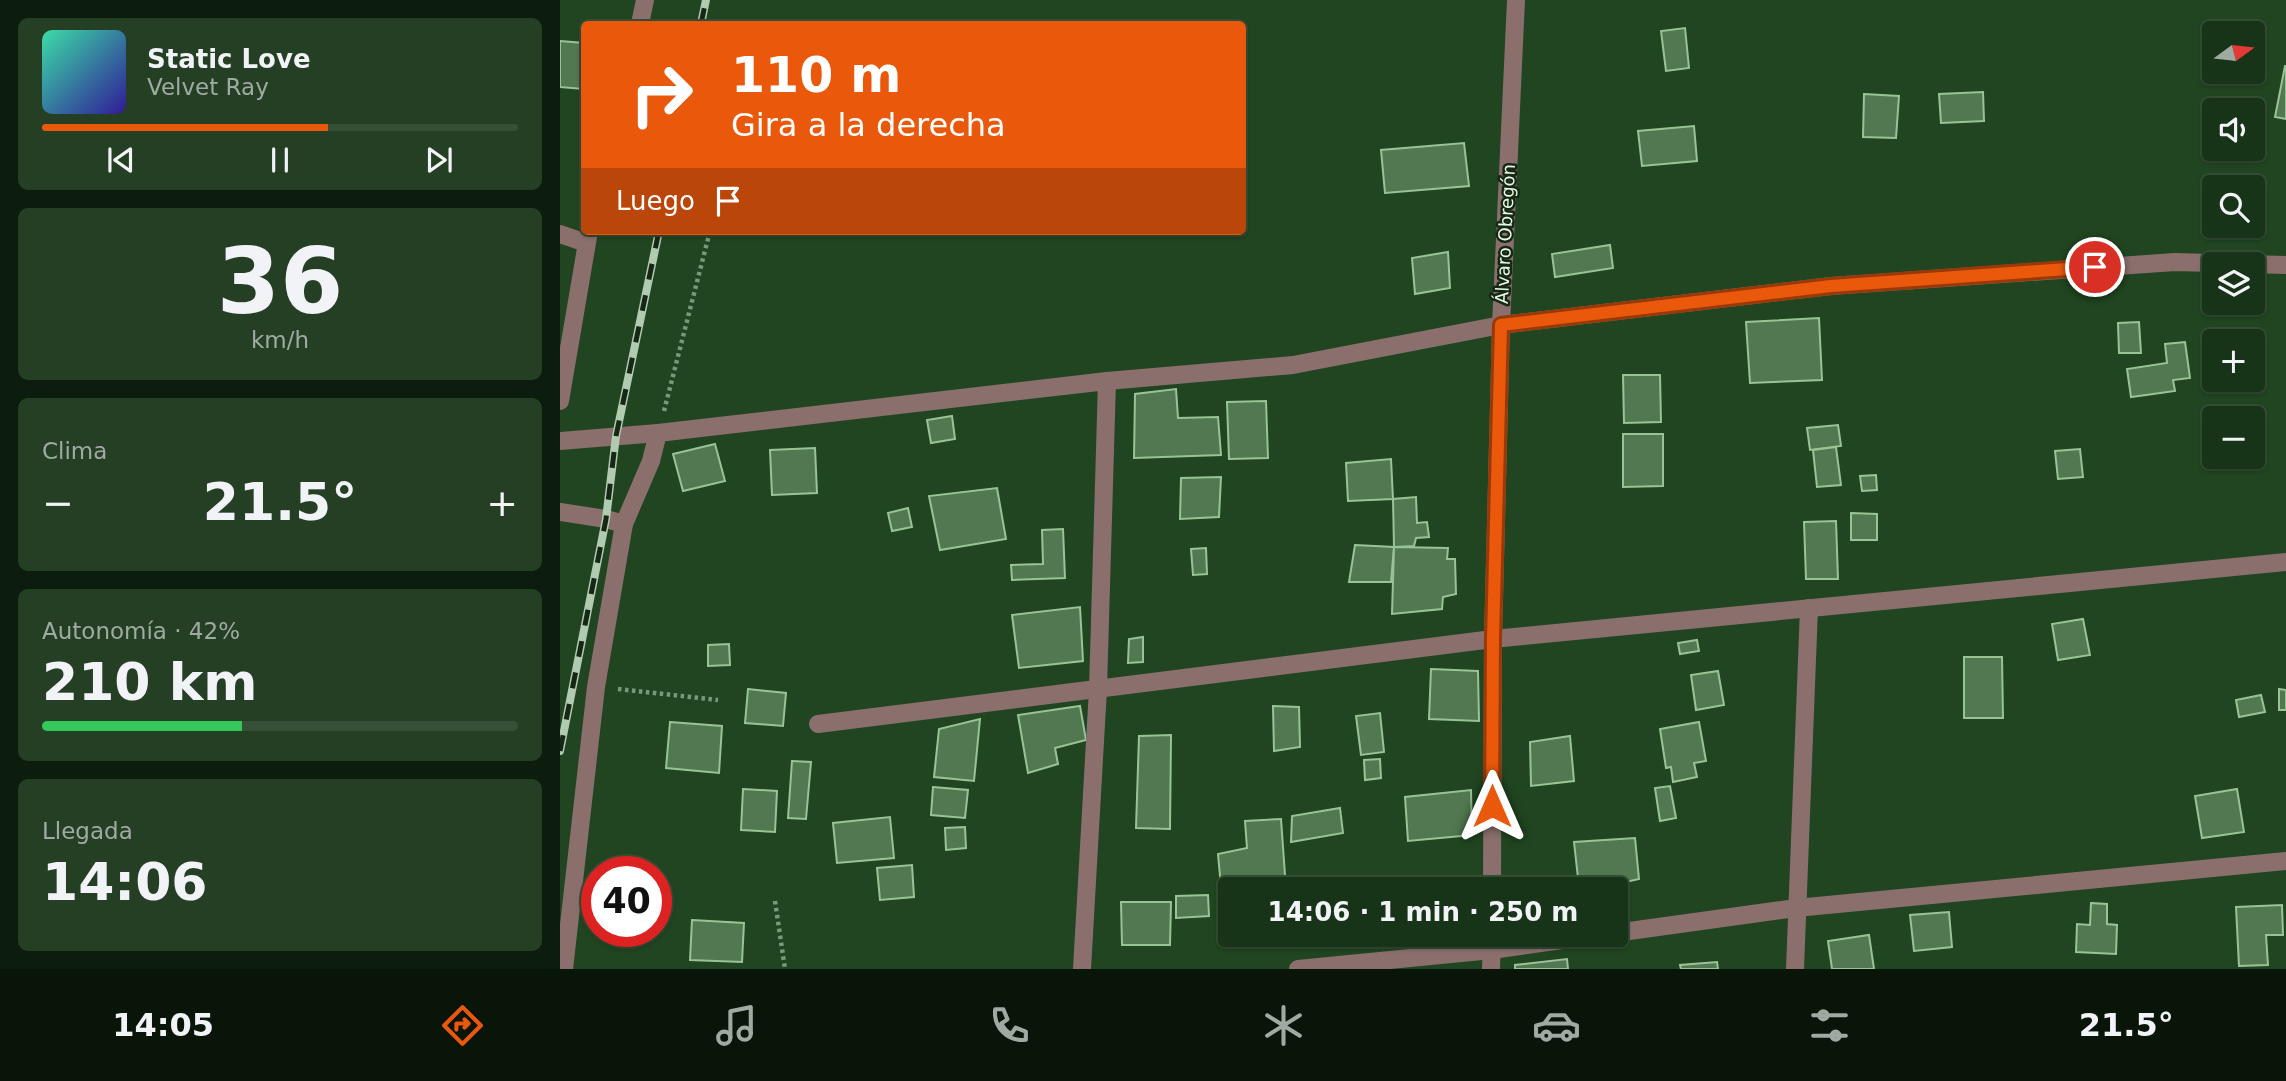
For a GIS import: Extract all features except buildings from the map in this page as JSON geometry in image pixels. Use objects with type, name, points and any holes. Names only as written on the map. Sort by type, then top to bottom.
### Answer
[{"type":"street","points":[[641,21],[645,0]]},
{"type":"street","name":"Álvaro Obregón","points":[[1492,877],[1493,639],[1501,325],[1516,0]]},
{"type":"street","points":[[560,234],[588,237],[560,401]]},
{"type":"street","points":[[560,441],[1107,382],[1293,365],[1501,325],[1831,286],[2175,262],[2286,265]]},
{"type":"street","points":[[1082,969],[1098,689],[1107,382]]},
{"type":"street","points":[[564,969],[596,687],[624,524],[650,461],[658,432]]},
{"type":"street","points":[[560,512],[624,524]]},
{"type":"street","points":[[818,724],[1493,639],[2286,562]]},
{"type":"street","points":[[1796,969],[1809,608]]},
{"type":"street","points":[[1628,931],[1797,908],[2286,861]]},
{"type":"street","points":[[1298,969],[1456,947]]},
{"type":"street","points":[[1491,969],[1492,947]]},
{"type":"path","points":[[658,432],[709,235]]},
{"type":"path","points":[[596,687],[718,699]]},
{"type":"path","points":[[775,901],[785,969]]},
{"type":"railway","points":[[702,21],[706,0]]},
{"type":"railway","points":[[560,751],[606,519],[616,436],[658,235]]},
{"type":"route","points":[[1492,806],[1493,639],[1501,325],[1831,286],[2095,267]]}]
